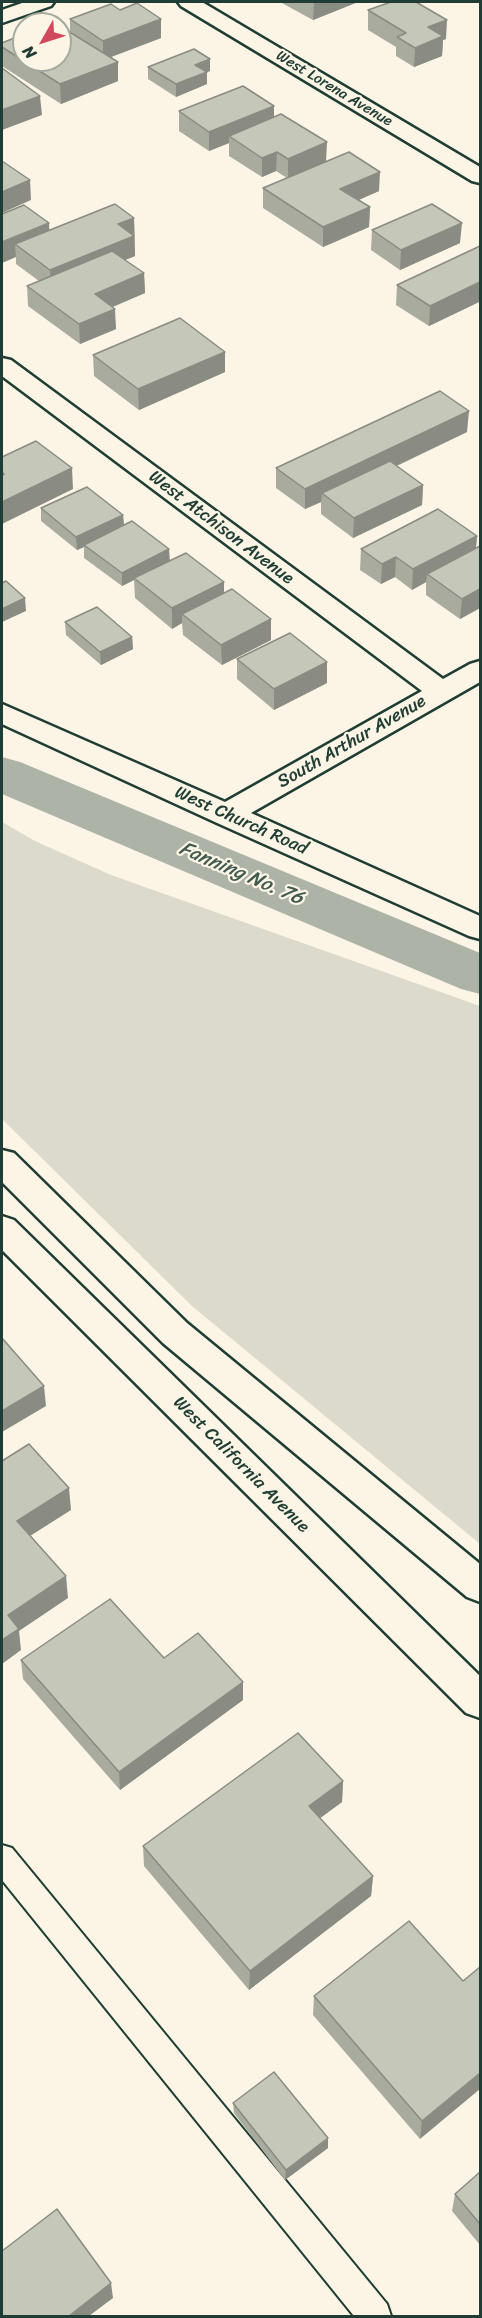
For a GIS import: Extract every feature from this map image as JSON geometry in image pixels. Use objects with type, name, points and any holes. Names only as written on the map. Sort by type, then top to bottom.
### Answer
[{"type":"street","points":[[2,17],[44,2]]},
{"type":"street","name":"West Lorena Avenue","points":[[188,2],[480,176]]},
{"type":"street","name":"West Atchison Avenue","points":[[2,365],[441,691]]},
{"type":"street","name":"South Arthur Avenue","points":[[225,815],[480,670]]},
{"type":"street","name":"West Church Road","points":[[2,713],[480,928]]},
{"type":"street","points":[[2,1161],[175,1333],[480,1586]]},
{"type":"street","name":"West California Avenue","points":[[2,1229],[480,1701]]},
{"type":"lane","points":[[2,1858],[375,2316]]},
{"type":"shaded area","points":[[2,822],[35,841],[111,875],[480,1006],[480,1544],[192,1306],[2,1119]]},
{"type":"building","points":[[391,2],[416,2],[447,20],[428,27],[443,36],[415,48],[397,37],[406,33],[368,10]]},
{"type":"building","points":[[137,3],[161,19],[103,41],[72,20],[72,18],[111,4],[120,10]]},
{"type":"building","points":[[72,33],[118,62],[60,84],[41,72],[72,72]]},
{"type":"building","points":[[12,39],[12,53],[2,47],[2,43]]},
{"type":"building","points":[[194,49],[210,59],[195,65],[207,72],[176,84],[148,67]]},
{"type":"building","points":[[2,68],[40,96],[2,110]]},
{"type":"building","points":[[243,86],[274,106],[209,132],[179,111]]},
{"type":"building","points":[[281,114],[327,142],[288,159],[277,152],[262,158],[229,136]]},
{"type":"building","points":[[349,152],[380,172],[340,189],[370,207],[323,227],[263,188]]},
{"type":"building","points":[[2,161],[30,180],[2,192]]},
{"type":"building","points":[[115,204],[134,218],[118,224],[134,236],[50,270],[15,244]]},
{"type":"building","points":[[432,204],[462,223],[401,250],[372,230]]},
{"type":"building","points":[[24,205],[49,223],[2,242],[2,214]]},
{"type":"building","points":[[480,246],[480,282],[430,306],[397,285]]},
{"type":"building","points":[[112,251],[144,273],[95,294],[115,309],[79,324],[27,286]]},
{"type":"building","points":[[180,318],[225,352],[138,389],[93,355]]},
{"type":"building","points":[[440,391],[469,411],[305,489],[276,468]]},
{"type":"building","points":[[36,441],[72,468],[2,502],[2,476],[4,474],[2,457]]},
{"type":"building","points":[[390,461],[423,485],[354,518],[322,493]]},
{"type":"building","points":[[87,487],[123,515],[76,537],[41,508]]},
{"type":"building","points":[[438,509],[477,536],[413,569],[396,557],[382,564],[361,549]]},
{"type":"building","points":[[132,521],[169,549],[122,573],[84,545]]},
{"type":"building","points":[[480,546],[480,589],[462,599],[427,574]]},
{"type":"building","points":[[186,553],[224,582],[172,608],[134,578]]},
{"type":"building","points":[[6,581],[25,598],[2,609],[2,583]]},
{"type":"building","points":[[232,589],[271,619],[221,645],[182,614]]},
{"type":"building","points":[[97,607],[132,637],[100,652],[65,622]]},
{"type":"building","points":[[290,633],[327,662],[274,689],[237,659]]},
{"type":"building","points":[[2,1338],[44,1386],[2,1411]]},
{"type":"building","points":[[29,1444],[69,1488],[17,1521],[66,1576],[8,1615],[19,1629],[2,1640],[2,1461]]},
{"type":"building","points":[[110,1599],[164,1658],[198,1633],[243,1682],[119,1772],[21,1660]]},
{"type":"building","points":[[298,1733],[343,1781],[309,1806],[373,1876],[250,1971],[143,1846]]},
{"type":"building","points":[[409,1921],[463,1981],[480,1967],[480,2073],[422,2121],[314,1996]]},
{"type":"building","points":[[274,2072],[328,2138],[286,2170],[233,2103]]},
{"type":"building","points":[[480,2172],[480,2224],[455,2194]]},
{"type":"building","points":[[57,2209],[111,2283],[69,2316],[2,2316],[2,2251]]},
{"type":"waterway","name":"Fanning No. 76","points":[[2,774],[480,975]]}]
